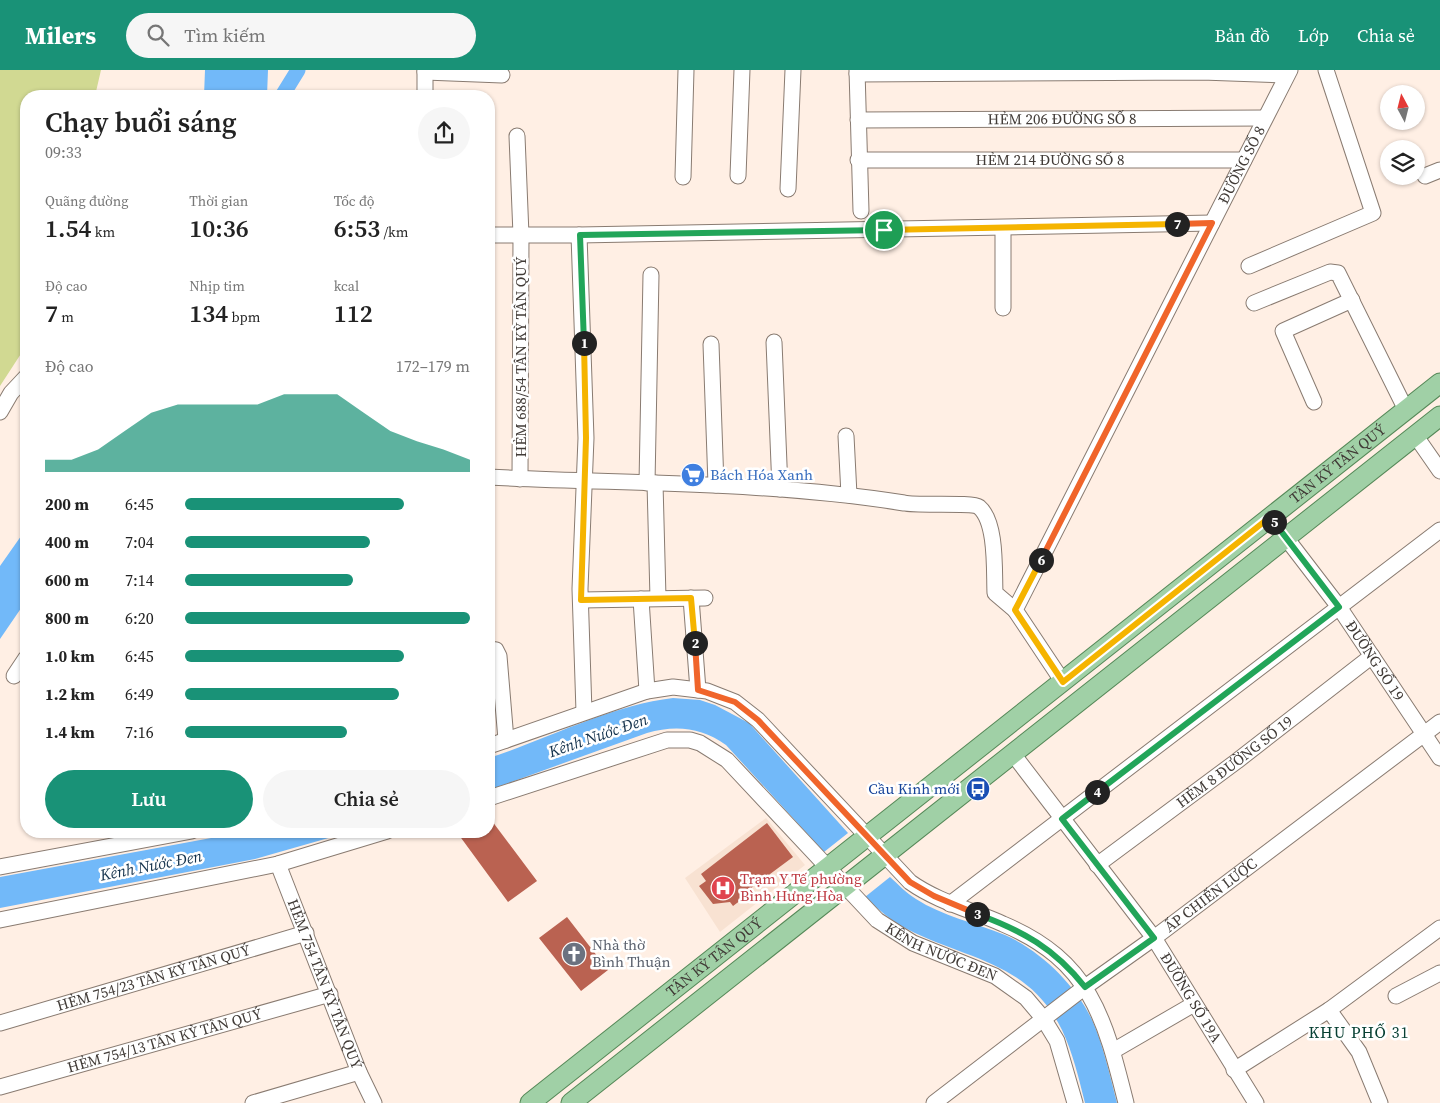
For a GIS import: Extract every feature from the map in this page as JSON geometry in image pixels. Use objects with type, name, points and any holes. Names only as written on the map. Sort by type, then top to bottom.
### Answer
[{"type":"main road","name":"TÂN KỲ TÂN QUÝ","points":[[530,1103],[1440,383]]},
{"type":"main road","name":"TÂN KỲ TÂN QUÝ","points":[[571,1103],[1440,416]]},
{"type":"street","points":[[683,177],[686,70]]},
{"type":"street","points":[[738,176],[742,70]]},
{"type":"street","points":[[788,189],[793,70]]},
{"type":"street","points":[[1249,266],[1373,213],[1326,70]]},
{"type":"street","points":[[425,90],[425,71],[502,75]]},
{"type":"street","points":[[861,212],[858,160],[858,72],[1288,72]]},
{"type":"street","name":"ĐƯỜNG SỐ 8","points":[[1015,610],[1288,72]]},
{"type":"street","name":"HẺM 206 ĐƯỜNG SỐ 8","points":[[858,120],[1266,118]]},
{"type":"street","name":"HẺM 688/54 TÂN KỲ TÂN QUÝ","points":[[517,136],[521,235],[520,479]]},
{"type":"street","name":"HẺM 214 ĐƯỜNG SỐ 8","points":[[858,160],[1244,160]]},
{"type":"street","points":[[1425,176],[1440,170]]},
{"type":"street","points":[[495,235],[1003,228],[1212,223]]},
{"type":"street","points":[[1003,228],[1004,308]]},
{"type":"street","points":[[580,235],[586,438],[581,600],[584,712]]},
{"type":"street","points":[[1254,303],[1335,271],[1338,273],[1406,410]]},
{"type":"street","points":[[651,275],[651,483],[658,598]]},
{"type":"street","points":[[1314,402],[1284,331],[1352,300]]},
{"type":"street","points":[[774,342],[780,489]]},
{"type":"street","points":[[710,344],[716,485]]},
{"type":"street","points":[[0,412],[11,393],[20,383]]},
{"type":"street","points":[[1415,435],[1440,471]]},
{"type":"street","points":[[846,436],[849,495]]},
{"type":"street","points":[[495,477],[584,482],[716,485],[849,495],[920,506],[969,504],[978,506],[991,523],[995,594],[1015,610],[1063,682]]},
{"type":"street","name":"ĐƯỜNG SỐ 19","points":[[1270,517],[1339,607],[1440,758]]},
{"type":"street","points":[[950,904],[1440,530]]},
{"type":"street","points":[[581,600],[698,598],[698,690]]},
{"type":"street","points":[[641,599],[647,691]]},
{"type":"street","points":[[495,650],[499,656],[506,740]]},
{"type":"street","name":"HẺM 8 ĐƯỜNG SỐ 19","points":[[1097,865],[1237,761],[1372,656]]},
{"type":"street","points":[[495,744],[647,691],[673,687],[698,690],[735,702],[758,720],[910,882],[950,904],[1002,923],[1036,940],[1054,954],[1103,1020],[1126,1103]]},
{"type":"street","name":"ẤP CHIẾN LƯỢC","points":[[934,1103],[1081,990],[1154,938],[1440,722]]},
{"type":"street","name":"KÊNH NƯỚC ĐEN","points":[[495,796],[657,742],[690,740],[710,747],[727,760],[868,912],[889,929],[913,943],[1000,979],[1047,1016],[1059,1047],[1075,1103]]},
{"type":"street","name":"ĐƯỜNG SỐ 19A","points":[[1013,754],[1154,938],[1256,1103]]},
{"type":"street","points":[[0,867],[155,838]]},
{"type":"street","points":[[0,920],[278,864],[364,838]]},
{"type":"street","name":"HẺM 754 TÂN KỲ TÂN QUÝ","points":[[278,864],[359,1072],[374,1103]]},
{"type":"street","points":[[1234,1070],[1329,1010],[1440,928]]},
{"type":"street","name":"HẺM 754/23 TÂN KỲ TÂN QUÝ","points":[[0,1023],[306,933]]},
{"type":"street","points":[[1396,996],[1440,973]]},
{"type":"street","name":"HẺM 754/13 TÂN KỲ TÂN QUÝ","points":[[0,1087],[330,994]]},
{"type":"street","points":[[1113,1051],[1194,1004]]},
{"type":"street","points":[[1329,1010],[1359,1052],[1380,1103]]},
{"type":"street","points":[[253,1103],[359,1072]]},
{"type":"shaded area","points":[[766,818],[805,865],[720,932],[685,878]]},
{"type":"green space","points":[[0,70],[101,70],[96,90],[20,90],[20,355],[0,386]]},
{"type":"water","points":[[205,70],[268,70],[267,90],[204,90]]},
{"type":"water","points":[[20,538],[20,610],[0,639],[0,566]]},
{"type":"water","name":"Kênh Nước Đen","points":[[673,698],[700,700],[715,705],[749,723],[848,833],[824,852],[726,745],[707,734],[688,729],[657,730],[647,733],[495,788],[495,756],[603,715],[650,702]]},
{"type":"water","name":"Kênh Nước Đen","points":[[211,838],[328,838],[255,859],[0,908],[0,877]]},
{"type":"water","points":[[890,877],[909,894],[926,905],[948,915],[1005,935],[1032,950],[1056,971],[1078,995],[1093,1022],[1104,1052],[1117,1103],[1085,1103],[1073,1057],[1062,1030],[1048,1007],[1032,989],[994,965],[901,926],[865,897]]},
{"type":"building","points":[[767,823],[793,857],[743,894],[745,897],[733,906],[730,902],[713,904],[699,886],[706,881],[701,874]]},
{"type":"building","points":[[495,825],[537,881],[508,902],[461,838],[495,838]]},
{"type":"building","name":"Nhà thờ Bình Thuận","points":[[567,917],[608,970],[581,991],[539,938]]},
{"type":"waterway","points":[[286,90],[298,70]]},
{"type":"place","name":"Bách Hóa Xanh","points":[[693,475]]},
{"type":"place","name":"Cầu Kinh mới","points":[[978,789]]},
{"type":"place","name":"Trạm Y Tế phường Bình Hưng Hòa","points":[[723,888]]},
{"type":"place","name":"Nhà thờ Bình Thuận","points":[[574,954]]},
{"type":"district","name":"KHU PHỐ 31","points":[[1359,1032]]},
{"type":"route","points":[[1212,223],[1015,610],[1063,682],[1270,517],[1339,607],[1062,819],[1154,938],[1085,987],[1054,954],[1036,940],[1002,923],[950,904],[921,890],[902,876],[771,732],[746,709],[722,696],[698,690],[691,598],[581,600],[586,438],[580,235],[884,230],[1212,223]]}]
